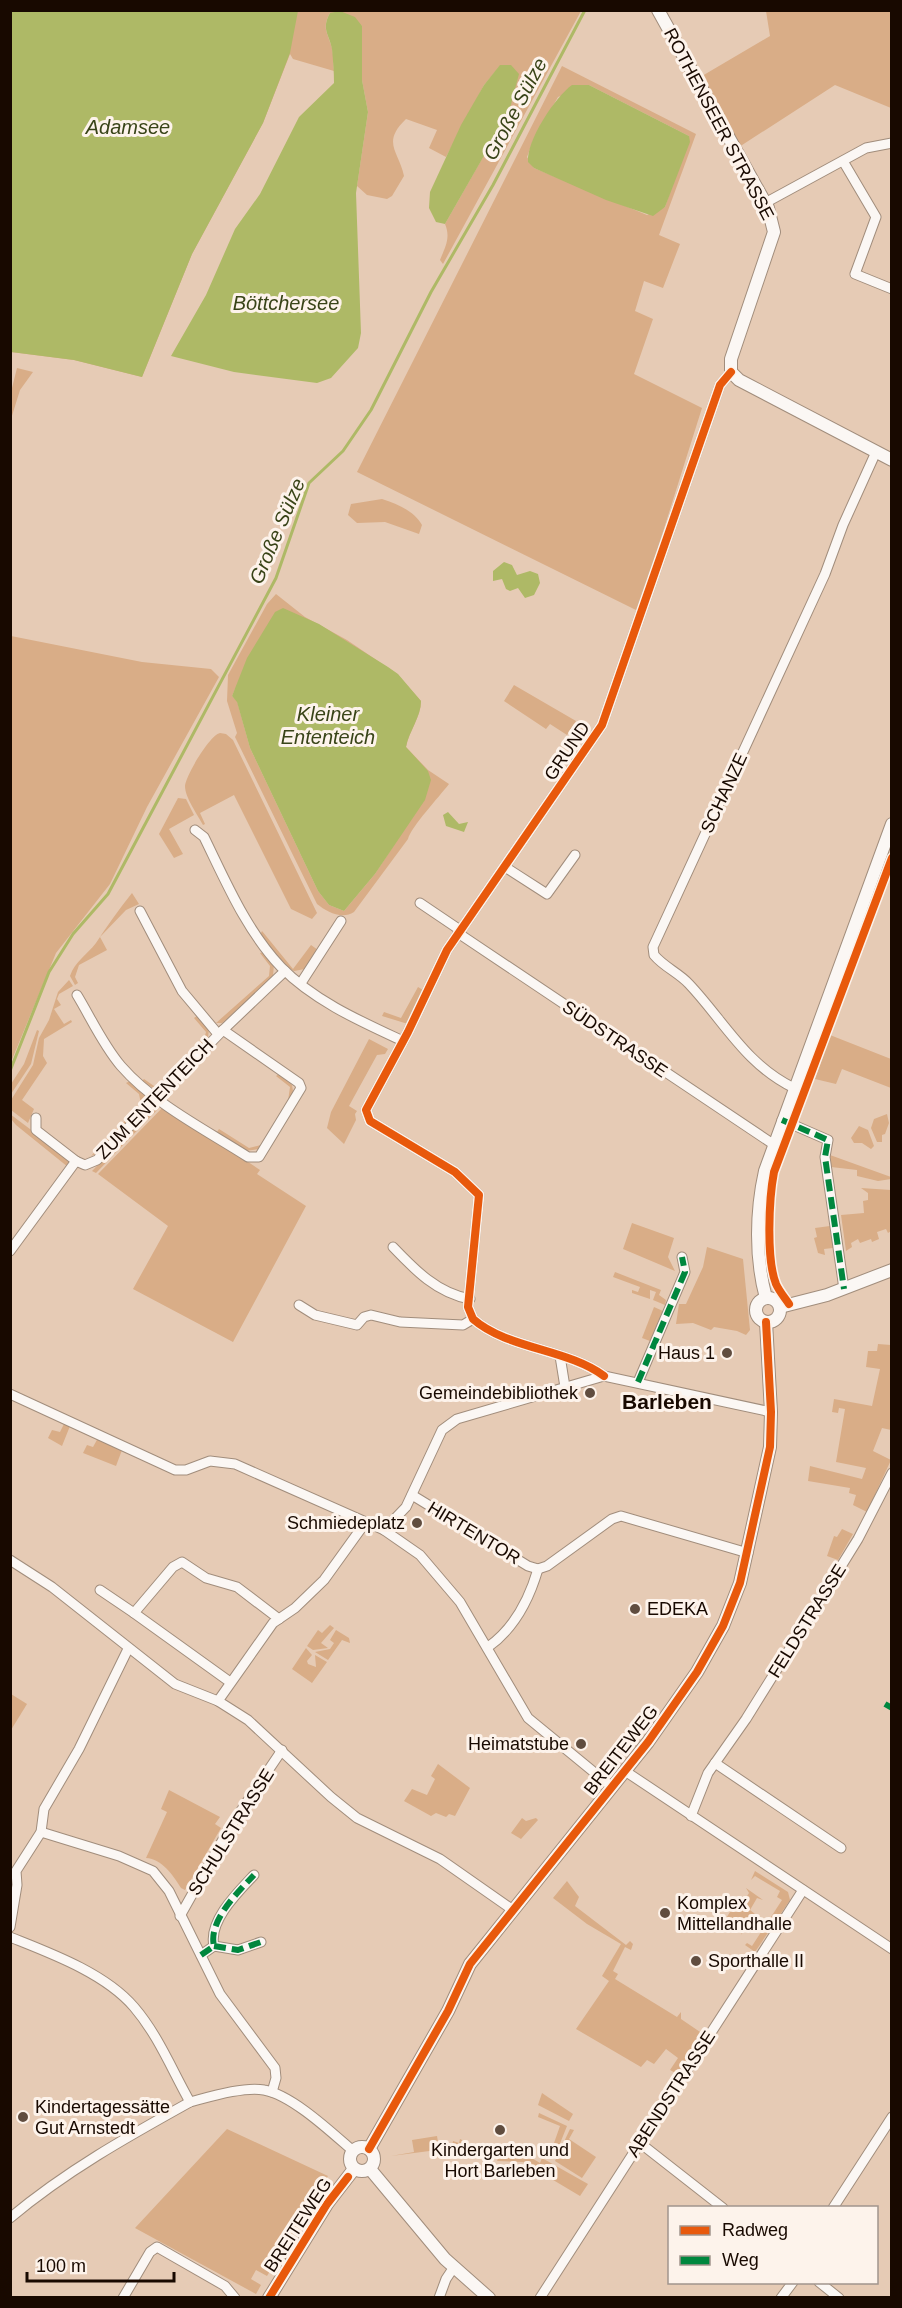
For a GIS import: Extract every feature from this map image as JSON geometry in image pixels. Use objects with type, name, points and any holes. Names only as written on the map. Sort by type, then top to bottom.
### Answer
[{"type":"street","name":"ROTHENSEER STRASSE","points":[[658,10],[765,203],[773,223],[774,232],[731,359],[731,372]]},
{"type":"street","points":[[765,203],[866,148],[891,143]]},
{"type":"street","points":[[843,161],[876,217],[855,274],[891,289]]},
{"type":"street","points":[[731,372],[739,380],[891,460]]},
{"type":"street","name":"GRUND","points":[[470,1299],[479,1195],[455,1172],[377,1126],[366,1116],[369,1102],[403,1041],[442,959],[589,747],[609,711],[720,386],[731,372]]},
{"type":"street","name":"SCHANZE","points":[[794,1088],[778,1080],[730,1037],[690,985],[654,955],[653,948],[825,574],[843,525],[876,452]]},
{"type":"street","name":"BREITEWEG","points":[[369,2149],[448,2011],[470,1964],[625,1771],[667,1715],[714,1644],[734,1602],[748,1552],[768,1459],[771,1412],[766,1322],[759,1318],[756,1310],[759,1302],[766,1298],[760,1262],[759,1220],[763,1180],[773,1144],[891,824]]},
{"type":"street","points":[[195,830],[204,837],[250,927],[285,971],[340,1010],[403,1041]]},
{"type":"street","points":[[505,867],[547,894],[575,855]]},
{"type":"street","name":"SÜDSTRASSE","points":[[420,903],[459,932],[773,1144]]},
{"type":"street","points":[[77,995],[115,1059],[133,1078],[248,1157],[254,1159],[264,1154],[302,1088],[298,1083],[221,1032],[180,988],[140,911]]},
{"type":"street","points":[[301,983],[341,921]]},
{"type":"street","name":"ZUM ENTENTEICH","points":[[10,1251],[76,1161],[86,1165],[97,1160],[221,1032],[285,971]]},
{"type":"street","points":[[36,1118],[36,1130],[76,1161]]},
{"type":"street","points":[[782,1120],[828,1140],[825,1157],[844,1289]]},
{"type":"street","points":[[393,1247],[420,1274],[451,1295],[470,1299],[469,1314],[473,1319],[510,1338],[590,1367],[604,1376],[771,1412]]},
{"type":"street","points":[[638,1382],[685,1272],[682,1257]]},
{"type":"street","points":[[780,1306],[844,1289],[891,1270]]},
{"type":"street","points":[[766,1298],[775,1299],[780,1306],[777,1318],[766,1322]]},
{"type":"street","points":[[299,1305],[315,1315],[357,1325],[364,1317],[370,1315],[400,1322],[463,1324],[473,1319]]},
{"type":"street","points":[[560,1356],[565,1387]]},
{"type":"street","points":[[384,1530],[406,1507],[433,1446],[448,1423],[604,1376]]},
{"type":"street","points":[[10,1394],[175,1470],[186,1470],[210,1461],[235,1464],[384,1530],[411,1547],[436,1570],[460,1602],[528,1718],[612,1787]]},
{"type":"street","name":"FELDSTRASSE","points":[[691,1816],[704,1782],[715,1763],[840,1569],[891,1473]]},
{"type":"street","name":"HIRTENTOR","points":[[412,1495],[520,1561],[538,1569],[547,1566],[612,1519],[621,1516],[748,1552]]},
{"type":"street","points":[[218,1701],[279,1619],[295,1608],[331,1572],[365,1523]]},
{"type":"street","points":[[10,1560],[52,1587],[128,1649],[182,1688],[218,1701],[248,1720],[357,1818],[440,1859],[513,1910]]},
{"type":"street","points":[[134,1613],[173,1567],[182,1562],[206,1578],[237,1587],[279,1619]]},
{"type":"street","name":"HIRTENTOR","points":[[488,1647],[505,1633],[525,1606],[538,1569]]},
{"type":"street","points":[[100,1590],[230,1682]]},
{"type":"street","points":[[10,1927],[18,1885],[13,1867],[41,1832],[44,1809],[80,1749],[128,1649]]},
{"type":"street","name":"SCHULSTRASSE","points":[[180,1916],[230,1827],[282,1750]]},
{"type":"street","points":[[715,1763],[841,1848]]},
{"type":"street","points":[[625,1771],[891,1946]]},
{"type":"street","name":"SCHULSTRASSE","points":[[41,1832],[119,1856],[153,1871],[169,1891],[220,1994],[274,2068],[276,2078],[272,2092]]},
{"type":"street","name":"SCHULSTRASSE","points":[[214,1946],[213,1931],[225,1911],[254,1875]]},
{"type":"street","name":"ABENDSTRASSE","points":[[540,2298],[803,1890]]},
{"type":"street","points":[[10,1937],[77,1966],[122,1996],[152,2032],[190,2102]]},
{"type":"street","points":[[201,1955],[214,1946],[238,1950],[261,1942]]},
{"type":"street","points":[[10,2218],[73,2169],[190,2102],[248,2090],[272,2092],[319,2123],[352,2151]]},
{"type":"street","points":[[834,2206],[891,2117]]},
{"type":"street","points":[[640,2143],[720,2206]]},
{"type":"street","points":[[358,2147],[369,2149],[375,2160],[370,2169],[360,2172],[354,2169],[350,2157],[352,2151],[358,2147]]},
{"type":"street","name":"BREITEWEG","points":[[269,2298],[327,2204],[354,2169]]},
{"type":"street","points":[[370,2169],[454,2267],[489,2298]]},
{"type":"street","points":[[123,2298],[150,2252],[157,2247],[225,2286],[235,2298]]},
{"type":"street","points":[[439,2298],[446,2279],[454,2267]]},
{"type":"street","points":[[781,2298],[792,2284]]},
{"type":"street","points":[[820,2284],[839,2298]]},
{"type":"shaded area","points":[[244,11],[581,11],[443,264],[440,260],[447,238],[445,224],[499,129],[515,92],[500,66],[484,85],[446,157],[429,148],[437,130],[406,119],[394,135],[393,141],[404,176],[392,196],[387,199],[367,195],[357,186],[368,112],[362,80],[362,26],[330,13],[326,26],[333,51],[334,71],[293,59],[290,54],[263,123],[192,254],[142,377],[74,360],[11,352],[10,288]]},
{"type":"shaded area","points":[[766,11],[891,11],[891,108],[835,85],[739,147],[702,76],[770,36]]},
{"type":"shaded area","points":[[562,66],[696,134],[659,235],[680,244],[663,288],[644,281],[635,311],[653,319],[634,374],[702,408],[638,611],[357,472]],"holes":[[[589,85],[689,136],[665,207],[647,215],[534,168],[527,157],[533,141],[558,97]]]},
{"type":"shaded area","points":[[17,368],[33,372],[20,390],[11,419],[11,392]]},
{"type":"shaded area","points":[[382,499],[400,506],[415,516],[422,525],[419,534],[385,522],[357,523],[348,515],[351,504]]},
{"type":"shaded area","name":"Kleiner Ententeich","points":[[276,594],[305,617],[347,640],[397,674],[421,701],[419,713],[406,747],[428,770],[449,784],[420,820],[354,912],[349,914],[335,914],[317,904],[235,737],[237,733],[227,701],[228,675],[267,604]],"holes":[[[235,689],[394,845],[375,874],[344,911],[329,905],[318,891],[250,748],[237,701],[232,696]]]},
{"type":"shaded area","points":[[11,636],[142,662],[211,669],[219,677],[147,807],[110,884],[56,953],[11,1062]]},
{"type":"shaded area","points":[[514,685],[576,721],[567,735],[550,724],[546,729],[504,701]]},
{"type":"shaded area","points":[[220,733],[226,734],[233,740],[317,913],[312,919],[291,909],[234,795],[200,813],[205,824],[203,825],[189,801],[185,786],[189,773],[210,741]]},
{"type":"shaded area","points":[[178,798],[186,799],[194,815],[169,829],[183,854],[174,858],[159,834]]},
{"type":"shaded area","points":[[132,893],[139,904],[126,910],[100,937],[107,950],[79,965],[75,977],[78,983],[75,985],[70,976],[75,966],[96,943],[104,930]]},
{"type":"shaded area","points":[[262,931],[293,969],[311,945],[318,950],[305,969],[294,971],[286,966],[260,935]]},
{"type":"shaded area","points":[[265,952],[274,964],[273,976],[222,1023],[216,1023],[269,976],[270,966],[260,953]]},
{"type":"shaded area","points":[[69,980],[73,986],[59,994],[57,999],[61,1005],[54,1009],[64,1024],[71,1020],[72,1022],[44,1039],[43,1056],[47,1063],[22,1100],[34,1109],[28,1123],[11,1110],[11,1100],[33,1065],[39,1038],[49,1020],[58,992]]},
{"type":"shaded area","points":[[418,987],[423,990],[408,1024],[382,1016],[384,1012],[401,1018]]},
{"type":"shaded area","points":[[197,1016],[209,1029],[208,1038],[162,1086],[154,1087],[149,1086],[142,1081],[144,1079],[154,1086],[160,1085],[204,1039],[206,1032],[194,1018]]},
{"type":"shaded area","points":[[37,1030],[39,1031],[31,1064],[11,1094],[11,1084],[24,1064]]},
{"type":"shaded area","points":[[830,1035],[891,1059],[891,1088],[842,1069],[836,1084],[815,1079]]},
{"type":"shaded area","points":[[369,1039],[388,1049],[385,1054],[377,1055],[349,1106],[357,1111],[356,1120],[344,1144],[327,1128],[331,1112]]},
{"type":"shaded area","points":[[279,1074],[292,1085],[294,1097],[259,1149],[245,1151],[217,1132],[219,1129],[249,1148],[261,1145],[288,1101],[290,1087],[276,1076]]},
{"type":"shaded area","points":[[130,1081],[146,1096],[145,1103],[96,1154],[91,1156],[141,1104],[139,1094],[126,1083]]},
{"type":"shaded area","points":[[155,1106],[161,1106],[96,1173],[92,1171]]},
{"type":"shaded area","points":[[164,1106],[260,1170],[257,1174],[306,1206],[233,1342],[133,1289],[168,1226],[98,1174]]},
{"type":"shaded area","points":[[10,1114],[71,1160],[68,1167],[16,1125]]},
{"type":"shaded area","points":[[887,1114],[889,1123],[885,1134],[882,1135],[882,1142],[877,1142],[871,1128],[874,1119]]},
{"type":"shaded area","points":[[859,1126],[868,1130],[874,1146],[871,1149],[862,1143],[854,1143],[851,1138]]},
{"type":"shaded area","points":[[830,1155],[891,1177],[891,1179],[878,1181],[857,1176],[857,1170],[831,1167]]},
{"type":"shaded area","points":[[861,1188],[891,1190],[891,1231],[888,1233],[886,1229],[877,1232],[879,1239],[872,1242],[871,1239],[860,1243],[858,1239],[851,1243],[852,1247],[846,1251],[841,1215],[864,1213],[863,1201],[868,1200],[868,1193]]},
{"type":"shaded area","points":[[632,1223],[674,1238],[668,1257],[675,1271],[623,1249]]},
{"type":"shaded area","points":[[830,1226],[833,1248],[824,1249],[825,1255],[818,1253],[814,1238],[817,1237],[815,1228]]},
{"type":"shaded area","points":[[707,1247],[743,1259],[750,1330],[746,1335],[714,1327],[711,1330],[693,1323],[676,1324],[679,1304],[686,1304],[703,1267]]},
{"type":"shaded area","points":[[615,1272],[661,1290],[659,1295],[666,1300],[665,1305],[653,1300],[656,1292],[650,1290],[650,1299],[632,1293],[632,1290],[638,1292],[640,1287],[613,1277]]},
{"type":"shaded area","points":[[654,1307],[663,1311],[650,1341],[642,1338]]},
{"type":"shaded area","points":[[878,1344],[891,1345],[891,1430],[882,1428],[873,1451],[891,1460],[867,1512],[853,1505],[856,1495],[849,1493],[850,1488],[808,1481],[810,1466],[862,1479],[866,1468],[836,1462],[845,1409],[839,1408],[838,1413],[832,1412],[834,1399],[872,1406],[880,1369],[866,1367],[868,1351],[877,1351]]},
{"type":"shaded area","points":[[64,1424],[70,1426],[62,1446],[48,1438],[52,1430],[60,1432]]},
{"type":"shaded area","points":[[98,1438],[122,1450],[116,1466],[83,1453],[87,1445],[93,1447]]},
{"type":"shaded area","points":[[842,1529],[853,1534],[838,1560],[827,1556],[834,1536],[837,1537]]},
{"type":"shaded area","points":[[330,1625],[334,1628],[321,1643],[328,1648],[313,1650],[307,1646],[318,1630],[322,1633]]},
{"type":"shaded area","points":[[336,1630],[349,1638],[350,1643],[342,1640],[328,1660],[315,1652],[330,1649],[334,1643],[330,1640]]},
{"type":"shaded area","points":[[306,1648],[312,1655],[307,1661],[308,1664],[316,1667],[315,1655],[327,1662],[312,1683],[292,1669]]},
{"type":"shaded area","points":[[11,1694],[27,1704],[11,1730]]},
{"type":"shaded area","points":[[438,1764],[470,1788],[455,1816],[449,1814],[446,1817],[436,1813],[431,1816],[404,1801],[412,1789],[427,1795],[435,1779],[431,1776]]},
{"type":"shaded area","points":[[169,1790],[220,1817],[215,1824],[221,1828],[185,1890],[162,1865],[146,1858],[167,1812],[161,1809]]},
{"type":"shaded area","points":[[522,1818],[526,1821],[536,1818],[538,1820],[521,1839],[511,1833]]},
{"type":"shaded area","points":[[755,1871],[788,1892],[790,1900],[755,1952],[745,1945],[747,1943],[752,1946],[782,1900],[777,1897],[780,1891],[755,1876],[751,1880]]},
{"type":"shaded area","points":[[567,1881],[579,1897],[575,1906],[626,1945],[630,1941],[633,1944],[631,1950],[625,1947],[613,1971],[618,1974],[615,1979],[677,2017],[681,2012],[681,2019],[703,2034],[677,2074],[670,2070],[678,2058],[666,2049],[654,2064],[647,2060],[641,2067],[576,2029],[609,1981],[602,1976],[621,1944],[587,1924],[553,1898]]},
{"type":"shaded area","points":[[746,1888],[763,1900],[757,1898],[750,1910],[755,1914],[741,1935],[743,1929],[727,1919],[723,1923],[737,1901],[742,1904],[749,1893]]},
{"type":"shaded area","points":[[542,2093],[573,2114],[569,2121],[538,2105]]},
{"type":"shaded area","points":[[539,2113],[567,2126],[559,2146],[554,2143],[560,2126],[538,2117]]},
{"type":"shaded area","points":[[227,2129],[328,2176],[267,2276],[256,2270],[251,2279],[261,2285],[256,2294],[135,2228]]},
{"type":"shaded area","points":[[570,2129],[574,2130],[569,2139],[596,2157],[582,2178],[555,2161]]},
{"type":"shaded area","points":[[437,2136],[439,2148],[452,2146],[453,2141],[459,2143],[460,2139],[468,2143],[466,2149],[460,2147],[391,2156],[414,2152],[412,2140]]},
{"type":"shaded area","points":[[502,2148],[513,2152],[515,2148],[540,2163],[542,2158],[588,2184],[580,2196],[523,2162],[497,2161]]},
{"type":"water","name":"Adamsee","points":[[11,10],[298,11],[290,53],[263,123],[192,254],[142,377],[74,360],[11,352]]},
{"type":"water","name":"Böttchersee","points":[[340,11],[355,17],[362,26],[362,80],[368,112],[356,193],[361,333],[358,348],[331,378],[317,383],[234,372],[171,356],[206,295],[235,229],[260,194],[299,117],[334,83],[332,49],[326,23],[330,13]]},
{"type":"water","points":[[500,65],[511,65],[519,74],[509,112],[445,224],[436,222],[429,208],[430,192],[461,125],[484,85]]},
{"type":"water","points":[[572,85],[589,85],[689,136],[690,142],[665,207],[653,216],[606,200],[534,168],[528,162],[532,143],[543,120],[558,99]]},
{"type":"water","points":[[504,562],[512,565],[517,575],[530,571],[538,574],[540,583],[534,595],[525,598],[518,588],[510,591],[506,589],[502,579],[493,581],[493,571]]},
{"type":"water","name":"Kleiner Ententeich","points":[[283,608],[319,624],[388,667],[398,674],[421,701],[419,713],[406,747],[428,771],[431,780],[425,800],[375,874],[344,911],[329,905],[318,891],[250,748],[237,702],[232,696],[247,658],[275,612]]},
{"type":"water","points":[[448,812],[459,824],[468,822],[464,832],[446,826],[443,815]]},
{"type":"waterway","name":"Große Sülze","points":[[10,1071],[49,972],[73,934],[108,894],[276,578],[309,483],[343,451],[371,410],[431,292],[493,185],[585,10]]},
{"type":"marked path","points":[[782,1120],[828,1140],[825,1157],[844,1289]]},
{"type":"marked path","points":[[638,1382],[685,1272],[682,1257]]},
{"type":"marked path","points":[[885,1704],[892,1708]]},
{"type":"marked path","points":[[201,1955],[214,1946],[213,1936],[220,1917],[233,1898],[254,1875]]},
{"type":"marked path","points":[[214,1946],[238,1950],[261,1942]]},
{"type":"cycle path","points":[[604,1376],[573,1360],[503,1337],[473,1319],[468,1307],[479,1195],[455,1172],[370,1121],[366,1110],[408,1032],[447,950],[602,725],[720,385],[731,372]]},
{"type":"cycle path","points":[[789,1304],[776,1284],[771,1260],[770,1212],[774,1172],[892,858]]},
{"type":"cycle path","points":[[369,2149],[448,2011],[470,1964],[648,1742],[697,1672],[723,1626],[740,1583],[770,1447],[771,1412],[766,1322]]},
{"type":"cycle path","points":[[269,2298],[327,2204],[348,2177]]},
{"type":"place","name":"Haus 1","points":[[727,1353]]},
{"type":"place","name":"Gemeindebibliothek","points":[[590,1393]]},
{"type":"place","name":"Schmiedeplatz","points":[[417,1523]]},
{"type":"place","name":"EDEKA","points":[[635,1609]]},
{"type":"place","name":"Heimatstube","points":[[581,1744]]},
{"type":"place","name":"Komplex Mittellandhalle","points":[[665,1913]]},
{"type":"place","name":"Sporthalle II","points":[[696,1961]]},
{"type":"place","name":"Kindertagessätte Gut Arnstedt","points":[[23,2117]]},
{"type":"place","name":"Kindergarten und Hort Barleben","points":[[500,2130]]},
{"type":"district","name":"Barleben","points":[[667,1402]]}]
